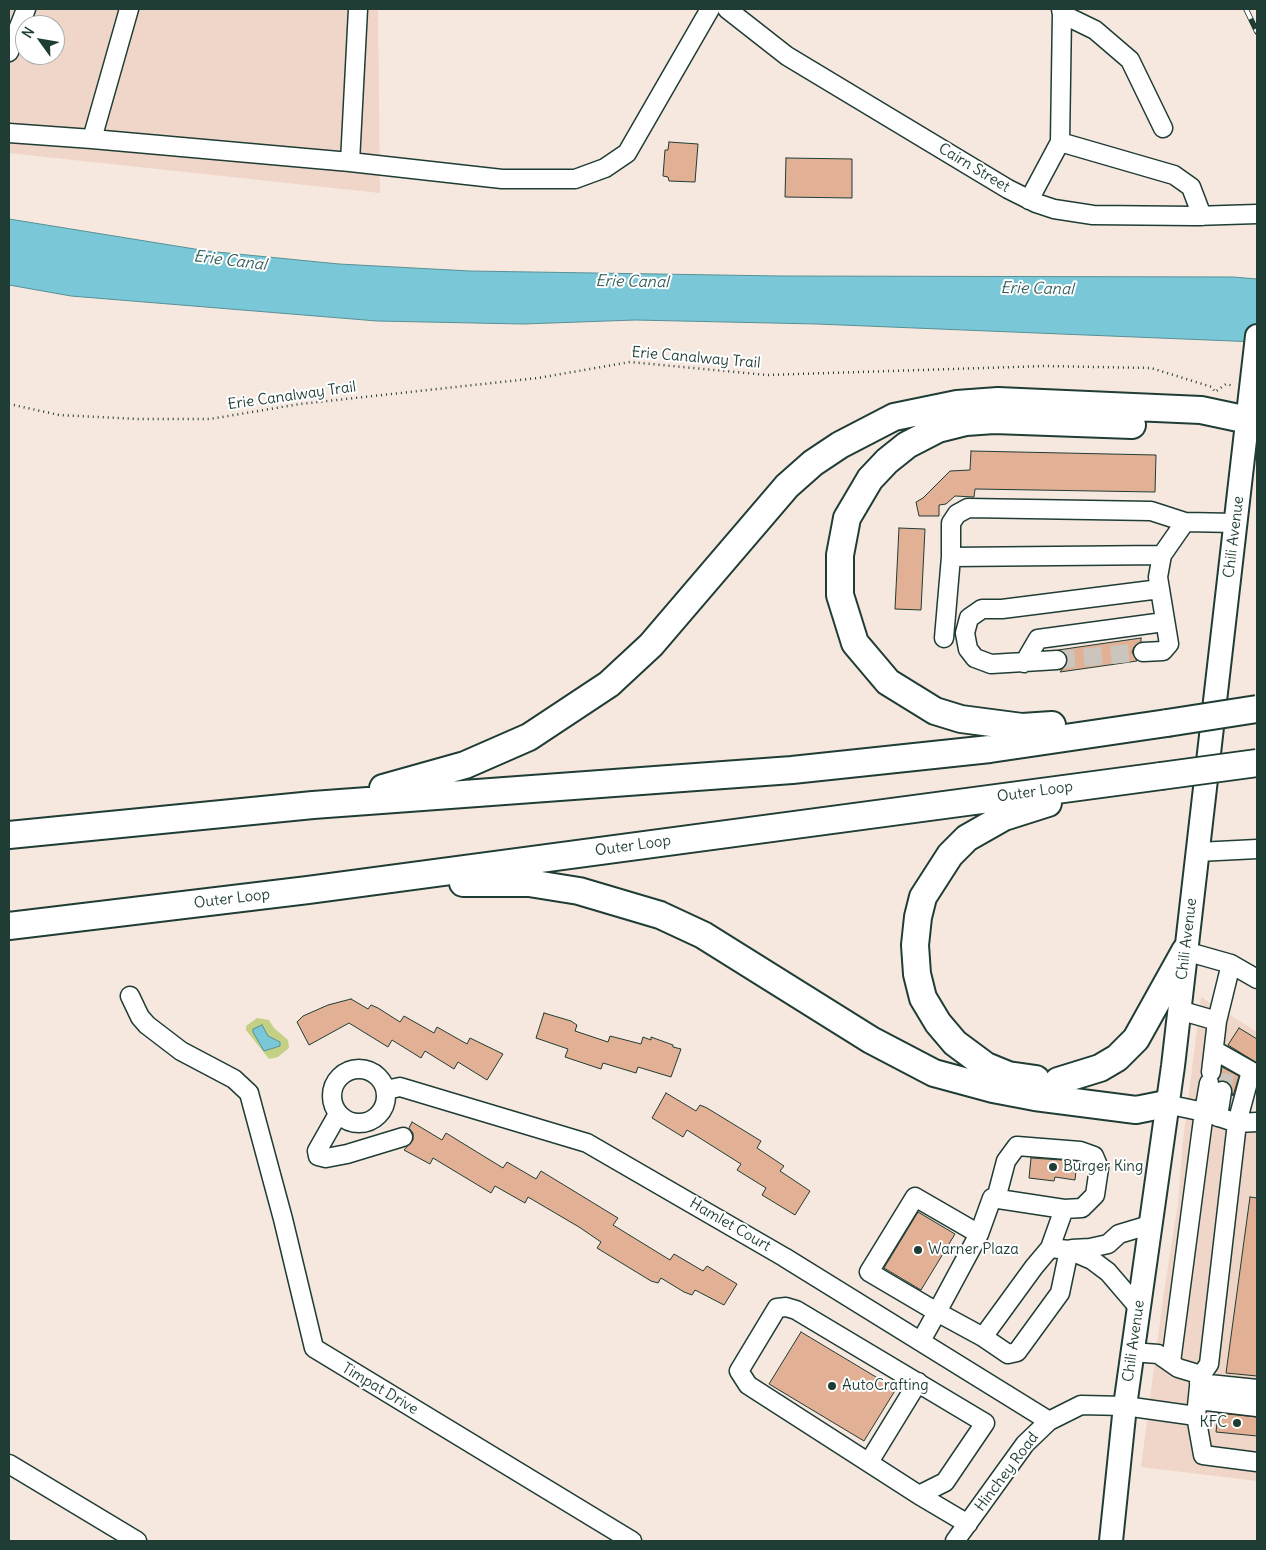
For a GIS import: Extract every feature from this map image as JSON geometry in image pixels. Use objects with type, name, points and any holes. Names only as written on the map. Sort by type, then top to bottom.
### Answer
[{"type":"highway","points":[[313,805],[404,783],[465,765],[530,737],[566,714],[609,684],[652,645],[787,486],[813,463],[840,445],[894,417],[957,404],[998,401],[1201,410],[1253,420]]},
{"type":"highway","points":[[1167,723],[1087,722],[1022,727],[999,725],[961,719],[935,711],[908,696],[888,682],[870,663],[855,643],[846,618],[840,595],[840,555],[848,518],[870,479],[907,445],[938,429],[966,422],[994,420],[1198,427],[1253,420]]},
{"type":"highway","points":[[9,835],[313,805],[792,770],[990,749],[1257,709]]},
{"type":"highway","name":"Outer Loop","points":[[9,926],[308,890],[1257,763]]},
{"type":"highway","points":[[1079,786],[1045,804],[1004,817],[967,838],[950,855],[924,897],[918,917],[916,945],[917,974],[923,998],[938,1023],[955,1044],[986,1066],[1008,1075],[1137,1092],[1166,1104]]},
{"type":"highway","points":[[308,890],[481,882],[529,883],[579,891],[660,915],[703,935],[871,1040],[934,1073],[992,1089],[1035,1097],[1136,1110],[1166,1104]]},
{"type":"highway","points":[[1058,1081],[1100,1068],[1117,1058],[1136,1040],[1185,951]]},
{"type":"main road","name":"Chili Avenue","points":[[1113,1540],[1125,1406],[1179,1010],[1236,523],[1253,420],[1252,379],[1257,336]]},
{"type":"street","points":[[9,52],[26,9]]},
{"type":"street","points":[[92,139],[129,9]]},
{"type":"street","points":[[350,162],[358,9]]},
{"type":"street","points":[[9,133],[350,162],[502,179],[575,179],[605,168],[627,153],[710,9]]},
{"type":"street","name":"Cairn Street","points":[[727,9],[787,56],[1029,200],[1054,209],[1083,214],[1202,216],[1257,214]]},
{"type":"street","points":[[1029,200],[1060,142],[1061,11],[1096,30],[1130,60],[1164,128]]},
{"type":"street","points":[[1060,142],[1174,176],[1190,187],[1202,216]]},
{"type":"street","points":[[944,638],[951,557],[951,523],[957,514],[968,508],[1151,511],[1184,522],[1236,523]]},
{"type":"street","points":[[1143,652],[1163,651],[1169,644],[1158,577],[1162,555],[1184,522]]},
{"type":"street","points":[[951,557],[1162,555]]},
{"type":"street","points":[[1057,660],[991,664],[974,658],[968,649],[966,633],[969,618],[982,609],[1002,609],[1160,589]]},
{"type":"street","points":[[1024,662],[1038,639],[1164,622]]},
{"type":"street","points":[[1198,852],[1257,849]]},
{"type":"street","points":[[1185,951],[1230,964],[1257,979]]},
{"type":"street","points":[[1170,1362],[1218,1071],[1216,1021],[1230,964]]},
{"type":"street","name":"Timpat Drive","points":[[130,996],[140,1017],[147,1026],[181,1051],[234,1079],[246,1089],[262,1137],[314,1348],[632,1541]]},
{"type":"street","points":[[1179,1010],[1216,1021]]},
{"type":"street","points":[[351,1070],[369,1070],[382,1082],[386,1090],[384,1108],[371,1121],[353,1123],[338,1114],[333,1106],[332,1088],[336,1080],[351,1070]]},
{"type":"street","points":[[1218,1071],[1251,1071],[1237,1123],[1209,1364],[1200,1380],[1197,1408],[1203,1455],[1257,1462]]},
{"type":"street","name":"Hamlet Court","points":[[386,1090],[400,1087],[587,1143],[784,1256],[1049,1421]]},
{"type":"street","points":[[1166,1104],[1211,1114],[1237,1123],[1257,1122]]},
{"type":"street","points":[[338,1114],[317,1151],[318,1156],[326,1158],[347,1154],[402,1137]]},
{"type":"street","points":[[920,1341],[979,1234],[992,1198],[996,1199],[1064,1209],[1076,1210],[1082,1208],[1095,1195],[1099,1168],[1094,1156],[1080,1151],[1017,1146],[1006,1160],[996,1199]]},
{"type":"street","points":[[979,1234],[914,1196],[869,1272],[983,1337],[1008,1354],[1018,1352],[1060,1292],[1069,1250]]},
{"type":"street","points":[[983,1337],[1050,1248],[1064,1209]]},
{"type":"street","points":[[1069,1250],[1103,1245],[1119,1234],[1149,1225]]},
{"type":"street","points":[[1050,1248],[1069,1250],[1084,1255],[1102,1267],[1138,1307]]},
{"type":"street","points":[[919,1495],[945,1482],[985,1423],[796,1310],[786,1307],[777,1308],[739,1370],[748,1385],[919,1495],[968,1524]]},
{"type":"street","points":[[1132,1352],[1158,1354],[1178,1368],[1198,1374],[1200,1380]]},
{"type":"street","points":[[1200,1380],[1257,1389]]},
{"type":"street","points":[[869,1462],[918,1382]]},
{"type":"street","name":"Hinchey Road","points":[[956,1541],[1025,1444],[1049,1421],[1081,1405],[1197,1408],[1257,1407]]},
{"type":"street","points":[[9,1464],[137,1541]]},
{"type":"path","name":"Erie Canalway Trail","points":[[9,404],[59,415],[138,419],[210,419],[300,404],[538,378],[630,362],[767,375],[1045,366],[1151,368],[1212,387],[1215,392],[1226,384],[1252,379]]},
{"type":"shaded area","points":[[9,9],[378,9],[380,193],[9,153]]},
{"type":"shaded area","points":[[1201,997],[1257,1032],[1257,1073],[1235,1109],[1257,1120],[1257,1481],[1141,1467],[1164,1292],[1178,1204],[1183,1140]]},
{"type":"green space","points":[[257,1018],[269,1020],[274,1028],[288,1040],[289,1048],[278,1057],[269,1059],[246,1030],[246,1026]]},
{"type":"water","name":"Erie Canal","points":[[9,219],[207,251],[339,264],[470,271],[780,276],[1233,277],[1257,279],[1257,342],[817,324],[635,320],[523,324],[377,321],[71,296],[9,285]]},
{"type":"water","points":[[262,1025],[268,1036],[280,1042],[280,1046],[264,1051],[253,1032],[253,1029]]},
{"type":"building","points":[[669,142],[698,144],[695,182],[669,181],[668,177],[663,176],[665,150],[668,150]]},
{"type":"building","points":[[786,158],[852,159],[852,198],[785,197]]},
{"type":"building","points":[[971,451],[1156,455],[1155,492],[975,489],[974,497],[955,496],[946,504],[939,505],[939,516],[919,516],[916,502],[923,498],[950,471],[970,470]]},
{"type":"building","points":[[899,528],[925,529],[921,610],[895,609]]},
{"type":"building","points":[[1141,638],[1141,642],[1134,647],[1132,652],[1137,661],[1060,672],[1068,659],[1066,654],[1058,650]]},
{"type":"building","points":[[351,999],[368,1009],[371,1005],[378,1008],[400,1022],[404,1016],[434,1033],[437,1027],[467,1044],[470,1038],[503,1054],[487,1080],[458,1062],[454,1069],[425,1051],[421,1058],[392,1040],[388,1047],[349,1023],[309,1045],[297,1022],[303,1016],[328,1005]]},
{"type":"building","points":[[544,1013],[571,1021],[577,1025],[575,1031],[608,1042],[610,1036],[641,1044],[643,1037],[651,1040],[651,1037],[681,1049],[671,1077],[638,1067],[636,1073],[603,1063],[601,1069],[565,1057],[568,1049],[536,1038]]},
{"type":"building","points":[[1239,1028],[1257,1039],[1257,1063],[1228,1045]]},
{"type":"building","points":[[1222,1067],[1239,1076],[1233,1096],[1229,1083],[1219,1081]]},
{"type":"building","points":[[666,1093],[696,1111],[700,1105],[707,1108],[761,1141],[757,1148],[784,1166],[780,1171],[810,1191],[795,1215],[762,1195],[766,1188],[737,1170],[741,1164],[687,1130],[683,1137],[652,1118]]},
{"type":"building","points":[[412,1122],[442,1140],[446,1133],[503,1168],[507,1162],[536,1179],[541,1171],[618,1218],[613,1225],[670,1260],[674,1254],[703,1271],[707,1266],[737,1284],[724,1305],[695,1290],[692,1295],[684,1292],[661,1278],[658,1283],[651,1281],[597,1248],[601,1242],[528,1197],[525,1203],[495,1186],[491,1193],[433,1158],[430,1164],[404,1150],[413,1140],[413,1133],[409,1128]]},
{"type":"building","name":"Burger King","points":[[1031,1158],[1077,1161],[1075,1180],[1055,1177],[1054,1181],[1029,1178]]},
{"type":"building","points":[[1250,1197],[1257,1198],[1257,1376],[1226,1373]]},
{"type":"building","name":"Warner Plaza","points":[[918,1212],[955,1234],[921,1290],[884,1268]]},
{"type":"building","name":"AutoCrafting","points":[[801,1332],[896,1389],[864,1441],[769,1384]]},
{"type":"building","name":"KFC","points":[[1218,1413],[1257,1417],[1257,1436],[1216,1432]]},
{"type":"tunnel","points":[[1057,660],[1143,652]]},
{"type":"tunnel","points":[[1222,1091],[1226,1068]]},
{"type":"railway","points":[[1246,9],[1257,32]]},
{"type":"place","name":"Burger King","points":[[1053,1167]]},
{"type":"place","name":"Warner Plaza","points":[[918,1250]]},
{"type":"place","name":"AutoCrafting","points":[[832,1386]]},
{"type":"place","name":"KFC","points":[[1237,1423]]}]
